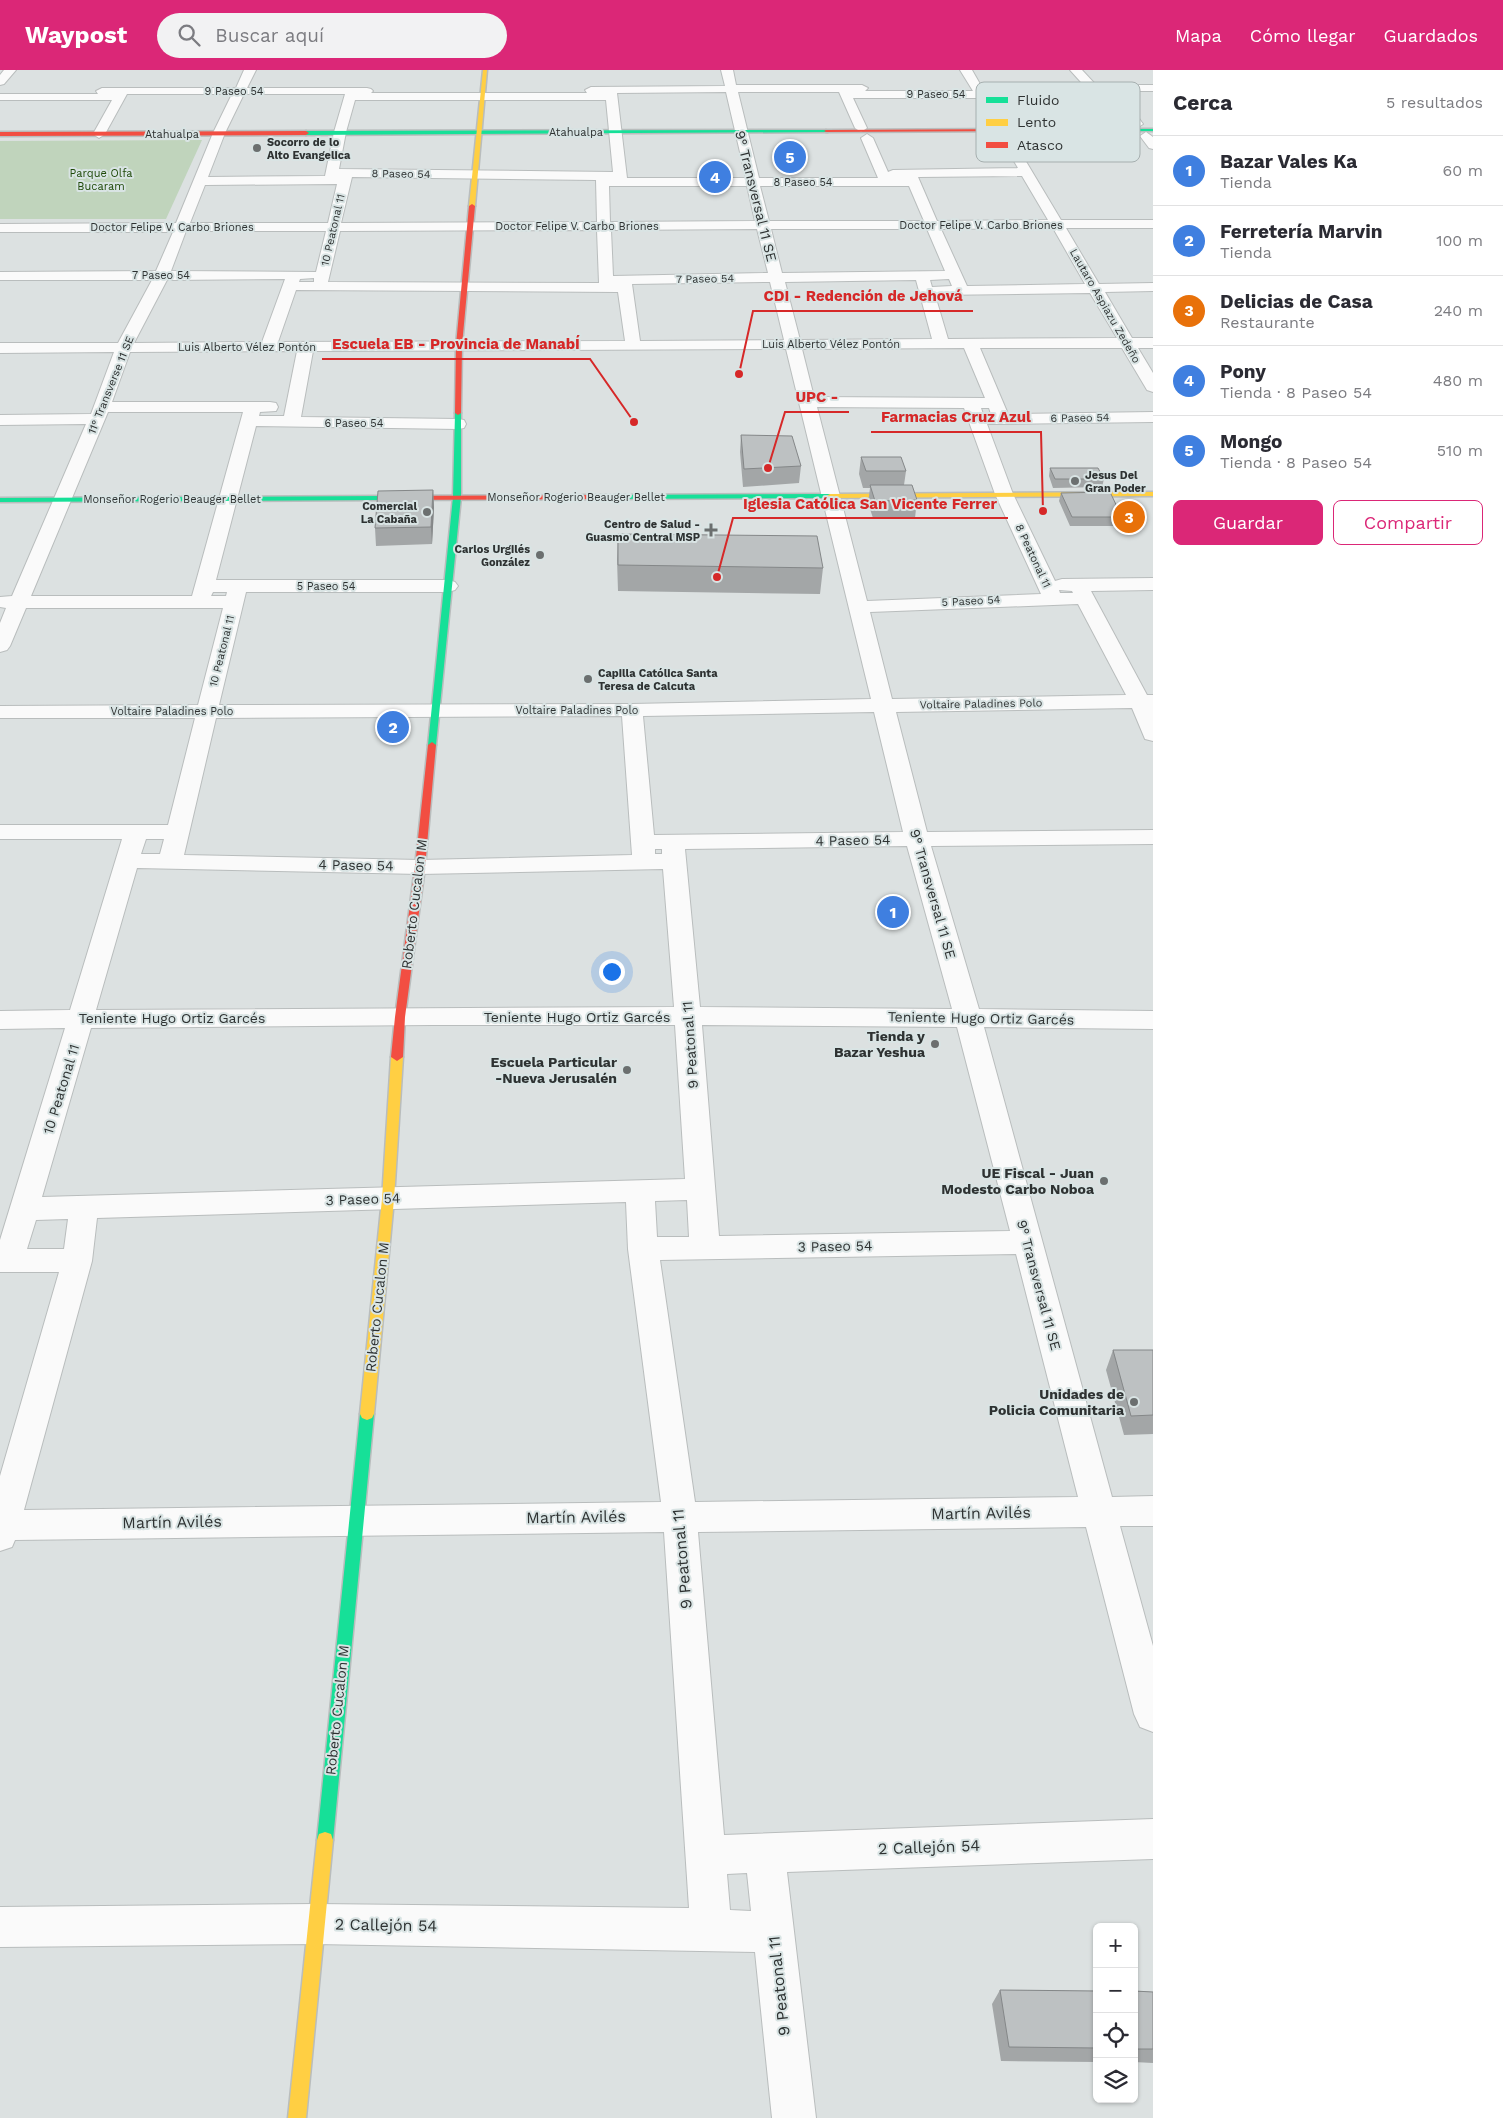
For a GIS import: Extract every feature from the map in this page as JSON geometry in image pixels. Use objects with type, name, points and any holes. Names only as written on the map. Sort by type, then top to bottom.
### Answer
[{"type":"street","points":[[0,82],[10,70]]},
{"type":"street","name":"11° Transverse 11 SE","points":[[0,646],[10,602],[64,500],[124,348],[162,275],[218,133],[250,70]]},
{"type":"street","points":[[457,497],[459,345],[485,70]]},
{"type":"street","name":"9° Transversal 11 SE","points":[[727,70],[806,402],[917,840],[968,1018],[1153,1714]]},
{"type":"street","name":"Lautaro Aspiazu Zedeño","points":[[966,70],[976,87]]},
{"type":"street","points":[[1076,70],[1087,82]]},
{"type":"street","points":[[100,94],[110,77]]},
{"type":"street","points":[[366,94],[372,77]]},
{"type":"street","name":"9 Paseo 54","points":[[0,97],[240,91],[483,97],[591,89],[610,93],[731,89],[844,91],[862,87],[976,94]]},
{"type":"street","name":"9 Paseo 54","points":[[1140,89],[1153,88]]},
{"type":"street","points":[[844,91],[884,178]]},
{"type":"street","points":[[610,93],[620,179]]},
{"type":"street","points":[[99,134],[121,94]]},
{"type":"street","name":"10 Peatonal 11","points":[[321,280],[334,227],[339,177],[340,132],[352,94]]},
{"type":"street","name":"Atahualpa","points":[[0,134],[976,130]]},
{"type":"street","name":"Lautaro Aspiazu Zedeño","points":[[1020,162],[1153,387]]},
{"type":"street","name":"8 Paseo 54","points":[[199,181],[476,175],[754,182],[911,178],[1026,172]]},
{"type":"street","points":[[911,178],[961,290]]},
{"type":"street","points":[[602,179],[606,284]]},
{"type":"street","name":"Doctor Felipe V. Carbo Briones","points":[[4,228],[1153,224]]},
{"type":"street","points":[[0,241],[4,228]]},
{"type":"street","name":"7 Paseo 54","points":[[4,283],[162,275],[464,287],[954,275]]},
{"type":"street","points":[[922,276],[941,343]]},
{"type":"street","points":[[268,347],[292,280]]},
{"type":"street","points":[[625,284],[633,344]]},
{"type":"street","points":[[927,291],[1153,287]]},
{"type":"street","name":"Luis Alberto Vélez Pontón","points":[[0,348],[1153,342]]},
{"type":"street","points":[[970,343],[1002,419]]},
{"type":"street","points":[[293,415],[306,347]]},
{"type":"street","name":"6 Paseo 54","points":[[806,402],[974,411],[1002,419],[1153,417]]},
{"type":"street","name":"6 Paseo 54","points":[[974,411],[995,403]]},
{"type":"street","name":"8 Peatonal 11","points":[[974,411],[1004,494],[1050,591]]},
{"type":"street","name":"6 Paseo 54","points":[[0,420],[99,413],[252,414],[458,424]]},
{"type":"street","points":[[202,594],[252,414]]},
{"type":"street","name":"Monseñor Rogerio Beauger Bellet","points":[[0,500],[1153,494]]},
{"type":"street","name":"Roberto Cucalon M","points":[[297,2118],[388,1199],[400,1017],[420,867],[457,497]]},
{"type":"street","name":"5 Paseo 54","points":[[858,607],[1153,584]]},
{"type":"street","name":"5 Paseo 54","points":[[10,602],[448,586]]},
{"type":"street","points":[[1082,591],[1147,702],[1153,734]]},
{"type":"street","name":"10 Peatonal 11","points":[[170,862],[236,594]]},
{"type":"street","name":"Voltaire Paladines Polo","points":[[0,712],[632,710],[1147,702]]},
{"type":"street","points":[[632,710],[644,851]]},
{"type":"street","points":[[0,832],[178,832]]},
{"type":"street","name":"10 Peatonal 11","points":[[5,1260],[24,1209],[136,832]]},
{"type":"street","name":"4 Paseo 54","points":[[127,862],[420,867],[644,851],[674,852],[917,840],[1153,837]]},
{"type":"street","name":"9 Peatonal 11","points":[[674,852],[705,1249]]},
{"type":"street","name":"Teniente Hugo Ortiz Garcés","points":[[0,1020],[688,1017],[1153,1020]]},
{"type":"street","name":"3 Paseo 54","points":[[24,1209],[701,1189]]},
{"type":"street","name":"9 Peatonal 11","points":[[640,1191],[644,1249],[680,1516],[711,1929]]},
{"type":"street","points":[[1,1528],[77,1261],[84,1207]]},
{"type":"street","name":"3 Paseo 54","points":[[644,1249],[1027,1242]]},
{"type":"street","points":[[5,1260],[77,1261]]},
{"type":"street","name":"Martín Avilés","points":[[1,1528],[356,1520],[1153,1511]]},
{"type":"street","name":"2 Callejón 54","points":[[704,1855],[1153,1839]]},
{"type":"street","name":"9 Peatonal 11","points":[[765,1853],[794,2118]]},
{"type":"street","name":"2 Callejón 54","points":[[0,1927],[316,1924],[711,1929],[773,1932]]},
{"type":"green space","name":"Parque Olfa Bucaram","points":[[202,140],[166,219],[0,219],[0,141]]},
{"type":"building","points":[[741,435],[792,436],[801,466],[744,469]]},
{"type":"building","points":[[861,457],[901,457],[906,471],[866,471]]},
{"type":"building","points":[[1050,468],[1098,468],[1104,479],[1055,479]]},
{"type":"building","points":[[870,485],[912,485],[917,500],[875,501]]},
{"type":"building","points":[[433,490],[431,527],[375,528],[378,491]]},
{"type":"building","points":[[1110,492],[1122,517],[1072,517],[1061,493]]},
{"type":"building","points":[[618,534],[817,536],[823,568],[618,565]]},
{"type":"building","points":[[1113,1350],[1153,1350],[1153,1415],[1131,1416]]},
{"type":"building","points":[[1000,1990],[1093,1991],[1093,2048],[1009,2047]]},
{"type":"building","points":[[1138,1991],[1153,1992],[1153,2049],[1138,2049]]},
{"type":"traffic: fast","points":[[1140,130],[1153,130]]},
{"type":"traffic: fast","points":[[306,133],[826,131]]},
{"type":"traffic: fast","points":[[432,745],[457,497],[458,413]]},
{"type":"traffic: fast","points":[[604,497],[830,496]]},
{"type":"traffic: fast","points":[[0,500],[381,498]]},
{"type":"traffic: fast","points":[[325,1840],[367,1414]]},
{"type":"traffic: slow","points":[[472,206],[485,70]]},
{"type":"traffic: slow","points":[[830,496],[1153,494]]},
{"type":"traffic: slow","points":[[367,1414],[388,1199],[397,1057]]},
{"type":"traffic: slow","points":[[297,2118],[325,1840]]},
{"type":"traffic: jam","points":[[826,131],[976,130]]},
{"type":"traffic: jam","points":[[0,134],[306,133]]},
{"type":"traffic: jam","points":[[458,413],[459,345],[472,206]]},
{"type":"traffic: jam","points":[[381,498],[604,497]]},
{"type":"traffic: jam","points":[[397,1057],[400,1017],[420,867],[432,745]]},
{"type":"place","name":"Socorro de lo Alto Evangelica","points":[[257,148]]},
{"type":"place","name":"Mongo","points":[[790,157]]},
{"type":"place","name":"Pony","points":[[715,177]]},
{"type":"place","name":"CDI - Redención de Jehová","points":[[739,374]]},
{"type":"place","name":"Escuela EB - Provincia de ManabÍ","points":[[634,422]]},
{"type":"place","name":"UPC -","points":[[768,468]]},
{"type":"place","name":"Jesus Del Gran Poder","points":[[1075,481]]},
{"type":"place","name":"Farmacias Cruz Azul","points":[[1043,511]]},
{"type":"place","name":"Comercial La Cabaña","points":[[427,512]]},
{"type":"place","name":"Delicias de Casa","points":[[1129,517]]},
{"type":"place","name":"Centro de Salud - Guasmo Central MSP","points":[[711,530]]},
{"type":"place","name":"Carlos Urgilés González","points":[[540,555]]},
{"type":"place","name":"Iglesia Católica San Vicente Ferrer","points":[[717,577]]},
{"type":"place","name":"Capilla Católica Santa Teresa de Calcuta","points":[[588,679]]},
{"type":"place","name":"Ferretería Marvin","points":[[393,727]]},
{"type":"place","name":"Bazar Vales Ka","points":[[893,912]]},
{"type":"place","name":"Tienda y Bazar Yeshua","points":[[935,1044]]},
{"type":"place","name":"Escuela Particular -Nueva Jerusalén","points":[[627,1070]]},
{"type":"place","name":"UE Fiscal - Juan Modesto Carbo Noboa","points":[[1104,1181]]},
{"type":"place","name":"Unidades de Policia Comunitaria","points":[[1134,1402]]}]
